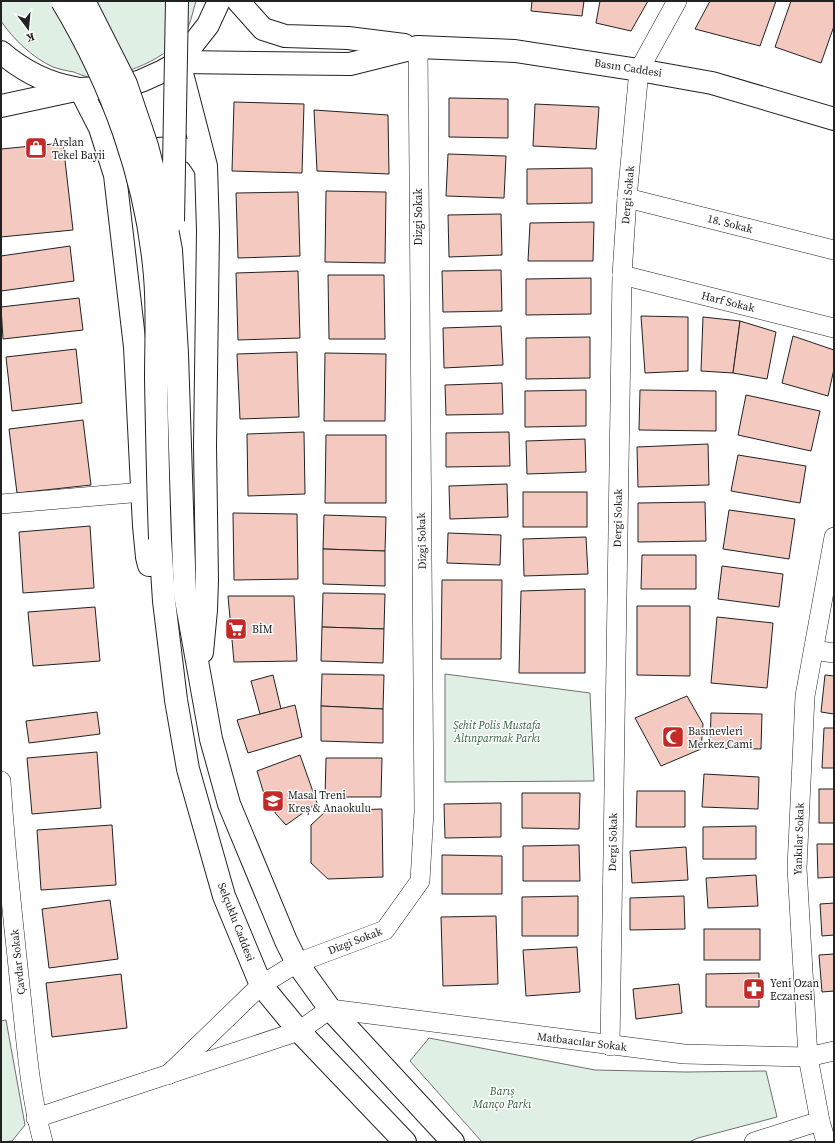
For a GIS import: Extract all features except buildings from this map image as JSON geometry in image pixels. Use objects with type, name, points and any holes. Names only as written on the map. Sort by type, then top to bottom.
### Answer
[{"type":"main road","points":[[62,1],[97,64],[126,136],[149,233],[155,277],[157,454],[164,602]]},
{"type":"main road","points":[[84,1],[126,84],[147,146],[163,208],[171,250]]},
{"type":"main road","points":[[177,1],[174,208],[171,250],[177,354],[183,538],[186,594],[211,739],[229,804],[286,941],[297,963],[330,1009],[453,1142]]},
{"type":"main road","points":[[1,106],[80,89],[120,87],[141,81],[179,62],[208,25],[219,1]]},
{"type":"main road","points":[[238,1],[263,29],[286,36],[348,38],[418,47]]},
{"type":"main road","points":[[179,62],[350,64],[418,47]]},
{"type":"main road","name":"Basın Caddesi","points":[[418,47],[515,51],[639,70],[712,83],[834,118]]},
{"type":"main road","points":[[1,52],[14,64],[35,76],[57,85],[80,89]]},
{"type":"main road","points":[[179,62],[206,169],[208,230],[205,446],[206,610],[199,675]]},
{"type":"main road","points":[[80,89],[109,152],[116,184],[135,347],[147,557],[164,602]]},
{"type":"main road","points":[[116,184],[122,170],[136,154],[161,149],[185,149],[194,153],[206,169]]},
{"type":"main road","name":"Selçuklu Caddesi","points":[[164,602],[176,700],[188,769],[224,896],[261,985],[299,1031],[405,1142]]},
{"type":"street","name":"Dergi Sokak","points":[[610,1046],[622,275],[627,198],[639,70],[677,1]]},
{"type":"street","name":"Dizgi Sokak","points":[[168,1075],[261,985],[297,963],[386,930],[420,881],[424,803],[418,47]]},
{"type":"street","name":"18. Sokak","points":[[627,198],[834,250]]},
{"type":"street","name":"Harf Sokak","points":[[622,275],[834,328]]},
{"type":"street","points":[[1,504],[143,492]]},
{"type":"street","name":"Yankılar Sokak","points":[[826,1142],[820,1121],[808,1057],[797,868],[805,696],[834,537]]},
{"type":"street","points":[[814,650],[834,653]]},
{"type":"street","name":"Çavdar Sokak","points":[[1,781],[3,842],[27,1051],[36,1118],[43,1142]]},
{"type":"street","points":[[36,1118],[299,1031],[330,1009]]},
{"type":"street","name":"Matbaacılar Sokak","points":[[330,1009],[610,1046],[684,1054],[808,1057],[834,1051]]},
{"type":"street","points":[[754,1142],[820,1121]]},
{"type":"green space","points":[[1,1],[196,1],[187,30],[179,40],[157,58],[144,65],[115,74],[101,77],[88,77],[53,67],[38,59],[24,47],[11,35],[1,21]]},
{"type":"green space","name":"Şehit Polis Mustafa Altınparmak Parkı","points":[[445,674],[590,693],[594,781],[445,782]]},
{"type":"green space","points":[[6,1020],[25,1125],[12,1141],[1,1142],[1,1021]]},
{"type":"green space","name":"Barış Manço Parkı","points":[[429,1038],[595,1070],[686,1072],[766,1071],[777,1117],[698,1138],[689,1142],[482,1142],[410,1061]]},
{"type":"place","name":"Arslan Tekel Bayii","points":[[36,148]]},
{"type":"place","name":"BİM","points":[[236,629]]},
{"type":"place","name":"Basınevleri Merkez Cami","points":[[673,737]]},
{"type":"place","name":"Masal Treni Kreş & Anaokulu","points":[[273,801]]},
{"type":"place","name":"Yeni Ozan Eczanesi","points":[[754,989]]}]
